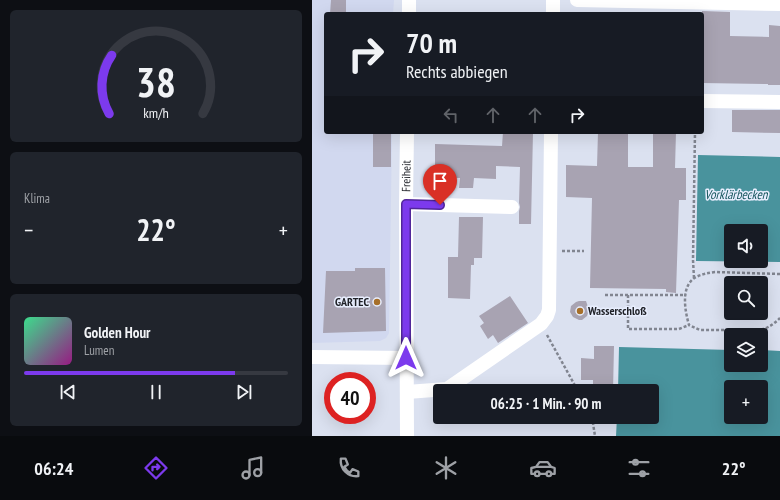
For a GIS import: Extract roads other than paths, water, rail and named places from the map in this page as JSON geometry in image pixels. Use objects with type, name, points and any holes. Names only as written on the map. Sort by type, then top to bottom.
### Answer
[{"type":"street","points":[[409,0],[409,12]]},
{"type":"street","points":[[553,12],[554,0]]},
{"type":"street","points":[[577,0],[780,4]]},
{"type":"street","points":[[704,101],[780,102]]},
{"type":"street","name":"Freiheit","points":[[407,134],[407,436]]},
{"type":"street","points":[[407,392],[447,389],[541,324],[547,316],[549,310],[551,134]]},
{"type":"street","points":[[406,204],[512,207]]},
{"type":"street","points":[[312,357],[406,358]]},
{"type":"water","name":"Vorklärbecken","points":[[698,155],[780,157],[780,262],[768,262],[768,224],[724,224],[724,261],[696,261]]},
{"type":"water","points":[[619,347],[724,350],[724,372],[768,372],[768,350],[780,351],[780,436],[616,436],[617,424],[659,424],[659,384],[618,384]]},
{"type":"place","name":"GARTEC","points":[[377,302]]},
{"type":"place","name":"Wasserschloß","points":[[580,311]]}]
